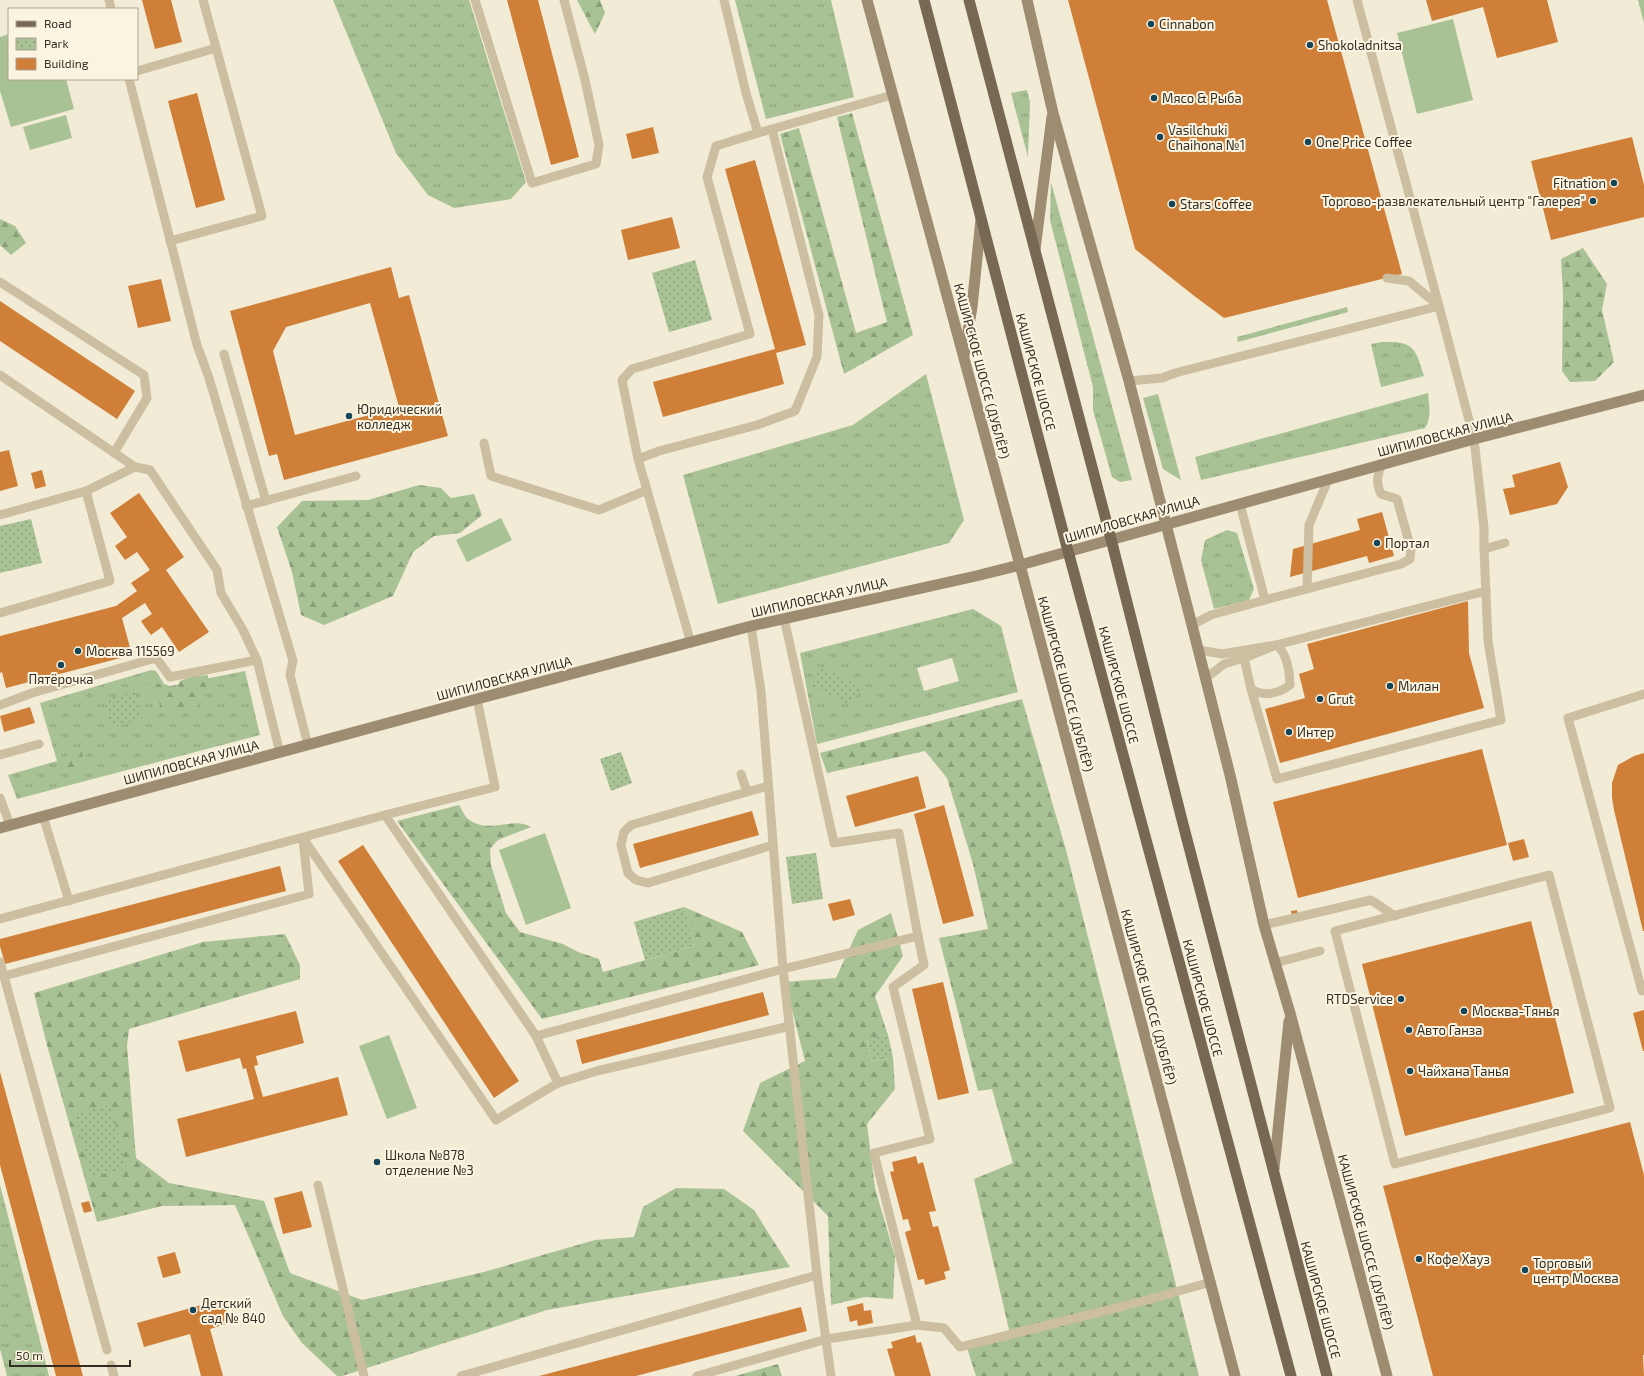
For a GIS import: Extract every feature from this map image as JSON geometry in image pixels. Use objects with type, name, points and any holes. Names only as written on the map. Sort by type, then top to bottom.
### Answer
[{"type":"main road","name":"КАШИРСКОЕ ШОССЕ (ДУБЛЁР)","points":[[867,0],[1020,565],[1088,827],[1235,1376]]},
{"type":"main road","name":"КАШИРСКОЕ ШОССЕ","points":[[924,0],[1068,551],[1291,1376]]},
{"type":"main road","name":"КАШИРСКОЕ ШОССЕ","points":[[969,0],[1111,539],[1273,1173],[1327,1376]]},
{"type":"main road","name":"КАШИРСКОЕ ШОССЕ (ДУБЛЁР)","points":[[1027,0],[1053,113],[1128,381],[1199,650],[1230,775],[1264,925],[1290,1014],[1387,1376]]},
{"type":"main road","points":[[1035,250],[1053,113]]},
{"type":"main road","points":[[964,359],[972,306],[981,217]]},
{"type":"main road","name":"ШИПИЛОВСКАЯ УЛИЦА","points":[[5,827],[751,626],[1020,565],[1474,439],[1644,395]]},
{"type":"main road","points":[[1273,1173],[1290,1014]]},
{"type":"lane","points":[[170,241],[262,216],[203,0]]},
{"type":"lane","points":[[475,0],[532,183],[596,164],[599,145],[564,0]]},
{"type":"lane","points":[[724,0],[746,93],[758,133]]},
{"type":"lane","points":[[1244,658],[1277,779],[1501,720],[1491,662],[1486,591],[1484,528],[1474,439],[1357,0]]},
{"type":"lane","points":[[138,71],[216,48]]},
{"type":"lane","points":[[129,80],[197,346],[209,378],[293,661],[290,675],[308,745]]},
{"type":"lane","points":[[691,643],[638,459],[622,380],[632,369],[750,334],[707,177],[716,146],[892,95]]},
{"type":"lane","points":[[638,459],[659,451],[757,425],[795,411],[817,357],[819,314],[772,129]]},
{"type":"lane","points":[[1387,278],[1409,281],[1439,306]]},
{"type":"lane","points":[[0,282],[144,375],[147,398],[114,453]]},
{"type":"lane","points":[[1128,381],[1162,378],[1175,373],[1439,306]]},
{"type":"lane","points":[[224,354],[266,501]]},
{"type":"lane","points":[[0,375],[135,467],[150,470],[217,570],[221,593],[243,630],[257,660],[280,753]]},
{"type":"lane","points":[[484,443],[491,476],[599,510],[647,490]]},
{"type":"lane","points":[[1192,625],[1211,615],[1401,564],[1410,559],[1411,549],[1397,500],[1380,494],[1377,484],[1377,475],[1380,466]]},
{"type":"lane","points":[[0,515],[86,491],[135,467]]},
{"type":"lane","points":[[246,506],[356,476]]},
{"type":"lane","points":[[1306,589],[1309,525],[1328,480]]},
{"type":"lane","points":[[0,613],[110,581],[86,491]]},
{"type":"lane","points":[[1240,504],[1265,600]]},
{"type":"lane","points":[[1484,549],[1505,543]]},
{"type":"lane","points":[[1199,650],[1222,654],[1276,645],[1486,591]]},
{"type":"lane","points":[[784,618],[834,843],[899,833],[924,965],[893,987],[930,1139],[874,1153],[917,1325]]},
{"type":"lane","points":[[751,626],[761,692],[783,969],[817,1275],[832,1376]]},
{"type":"lane","points":[[1206,678],[1224,664],[1244,658],[1276,645]]},
{"type":"lane","points":[[1252,689],[1259,694],[1269,694],[1284,690],[1290,685],[1290,677],[1284,654],[1282,649],[1276,645]]},
{"type":"lane","points":[[0,705],[32,693],[156,658],[170,677],[257,660]]},
{"type":"lane","points":[[1642,991],[1568,718],[1644,694]]},
{"type":"lane","points":[[0,919],[385,815],[495,787],[477,699]]},
{"type":"lane","points":[[0,755],[39,744]]},
{"type":"lane","points":[[741,774],[746,792]]},
{"type":"lane","points":[[768,786],[632,825],[624,832],[621,845],[628,873],[636,880],[648,883],[773,845]]},
{"type":"lane","points":[[0,798],[5,827]]},
{"type":"lane","points":[[385,815],[536,1036],[558,1083]]},
{"type":"lane","points":[[43,816],[69,901]]},
{"type":"lane","points":[[4,976],[309,894],[303,838]]},
{"type":"lane","points":[[303,838],[496,1120],[558,1083],[597,1071],[790,1026]]},
{"type":"lane","points":[[1264,925],[1371,900],[1395,916],[1549,875],[1610,1108],[1395,1164],[1335,931],[1395,916]]},
{"type":"lane","points":[[536,1036],[783,969],[918,936]]},
{"type":"lane","points":[[1275,963],[1320,951]]},
{"type":"lane","points":[[0,962],[107,1350]]},
{"type":"lane","points":[[318,1185],[364,1376]]},
{"type":"lane","points":[[460,1376],[817,1275]]},
{"type":"lane","points":[[697,1376],[827,1339],[917,1325],[944,1328],[960,1347],[1211,1282]]},
{"type":"lane","points":[[111,1365],[114,1376]]},
{"type":"green space","points":[[333,0],[469,0],[526,182],[511,199],[454,208],[428,195],[396,153]]},
{"type":"green space","points":[[577,0],[600,0],[605,13],[595,34]]},
{"type":"green space","points":[[735,0],[831,0],[854,97],[766,119]]},
{"type":"green space","points":[[1638,0],[1644,0],[1644,23]]},
{"type":"green space","points":[[1453,19],[1473,100],[1417,114],[1397,33]]},
{"type":"green space","points":[[8,34],[8,80],[66,80],[74,109],[11,127],[0,91],[0,37]]},
{"type":"green space","points":[[1027,90],[1030,102],[1028,157],[1011,93]]},
{"type":"green space","points":[[852,113],[913,335],[844,374],[780,134],[799,128],[856,333],[887,322],[837,117]]},
{"type":"green space","points":[[66,115],[72,138],[30,150],[23,127]]},
{"type":"green space","points":[[1051,182],[1132,480],[1120,482],[1112,477],[1093,410],[1093,387],[1050,220]]},
{"type":"green space","points":[[0,219],[15,226],[26,243],[11,255],[0,245]]},
{"type":"green space","points":[[1583,248],[1607,284],[1602,310],[1614,362],[1595,381],[1570,382],[1562,371],[1563,295],[1561,259]]},
{"type":"green space","points":[[695,260],[712,320],[669,332],[652,273]]},
{"type":"green space","points":[[1347,307],[1348,312],[1238,342],[1237,337]]},
{"type":"green space","points":[[1382,342],[1401,343],[1412,348],[1418,358],[1424,376],[1381,387],[1371,344]]},
{"type":"green space","points":[[926,374],[964,520],[949,543],[718,604],[683,475],[853,425]]},
{"type":"green space","points":[[1428,393],[1429,420],[1425,428],[1201,480],[1195,457]]},
{"type":"green space","points":[[1158,394],[1181,480],[1163,469],[1143,398]]},
{"type":"green space","points":[[419,485],[441,488],[451,498],[474,494],[482,515],[460,533],[434,536],[413,552],[393,596],[324,625],[301,615],[292,572],[277,527],[302,501],[368,500]]},
{"type":"green space","points":[[501,518],[512,540],[467,562],[456,540]]},
{"type":"green space","points":[[31,519],[42,563],[0,573],[0,526]]},
{"type":"green space","points":[[1227,530],[1237,533],[1254,589],[1249,600],[1214,609],[1201,560],[1205,540]]},
{"type":"green space","points":[[973,609],[1001,626],[1018,692],[817,744],[800,653]],"holes":[[[952,658],[959,681],[924,691],[917,668]]]},
{"type":"green space","points":[[820,667],[861,687],[851,706],[810,686]]},
{"type":"green space","points":[[151,670],[156,671],[164,684],[170,686],[245,671],[260,735],[17,799],[8,775],[57,761],[40,703]]},
{"type":"green space","points":[[208,675],[208,691],[204,692],[197,706],[185,712],[180,717],[160,707],[158,695],[144,686],[150,683],[155,683],[160,684],[165,689],[177,690],[180,681],[194,676]]},
{"type":"green space","points":[[135,691],[142,719],[111,728],[104,700]]},
{"type":"green space","points":[[1022,699],[1066,850],[1199,1376],[976,1376],[966,1345],[1010,1334],[974,1179],[1013,1163],[992,1089],[978,1091],[939,938],[988,929],[973,864],[947,778],[925,751],[827,773],[820,753]]},
{"type":"green space","points":[[71,752],[82,752],[83,762],[80,772],[66,769],[62,759]]},
{"type":"green space","points":[[621,752],[632,783],[611,791],[600,759]]},
{"type":"green space","points":[[459,805],[467,818],[476,823],[492,826],[516,823],[531,827],[498,840],[490,849],[491,865],[506,913],[520,932],[563,944],[578,952],[599,959],[603,972],[695,946],[684,907],[742,932],[759,965],[542,1019],[397,821]]},
{"type":"green space","points":[[545,833],[571,908],[526,925],[499,850]]},
{"type":"green space","points":[[816,853],[823,899],[792,904],[786,857]]},
{"type":"green space","points":[[684,907],[695,946],[645,960],[634,922]]},
{"type":"green space","points":[[891,913],[903,956],[875,996],[888,1035],[867,1040],[872,1062],[893,1057],[895,1089],[867,1124],[875,1188],[895,1257],[893,1299],[865,1297],[831,1305],[828,1216],[743,1131],[760,1083],[805,1061],[785,982],[836,978],[858,930]]},
{"type":"green space","points":[[285,934],[300,965],[300,979],[129,1029],[127,1046],[136,1158],[169,1183],[264,1201],[290,1273],[362,1300],[484,1272],[595,1240],[634,1237],[643,1207],[676,1188],[724,1189],[754,1210],[790,1267],[547,1310],[342,1376],[337,1376],[302,1343],[283,1316],[235,1205],[162,1206],[97,1222],[47,1045],[34,993],[203,942]]},
{"type":"green space","points":[[389,1035],[417,1108],[387,1119],[359,1046]]},
{"type":"green space","points":[[888,1035],[893,1057],[872,1062],[867,1039]]},
{"type":"green space","points":[[111,1105],[126,1169],[90,1177],[75,1113]]},
{"type":"green space","points":[[0,1185],[49,1376],[7,1376],[0,1349]]},
{"type":"green space","points":[[778,1364],[782,1376],[735,1376]]},
{"type":"building","points":[[142,0],[171,0],[182,42],[155,49]]},
{"type":"building","points":[[507,0],[538,0],[579,157],[551,165]]},
{"type":"building","points":[[1068,0],[1327,0],[1402,274],[1224,318],[1135,249]]},
{"type":"building","points":[[1426,0],[1547,0],[1558,42],[1497,58],[1483,7],[1432,21]]},
{"type":"building","points":[[197,93],[225,200],[196,208],[168,101]]},
{"type":"building","points":[[653,127],[659,153],[632,159],[626,134]]},
{"type":"building","name":"Торгово-развлекательный центр \"Галерея\"","points":[[1632,137],[1644,185],[1644,217],[1551,240],[1531,161]]},
{"type":"building","points":[[755,160],[806,345],[776,353],[784,384],[663,417],[653,382],[775,349],[725,169]]},
{"type":"building","points":[[672,217],[680,248],[628,260],[621,230]]},
{"type":"building","points":[[391,267],[399,298],[409,295],[448,436],[284,480],[277,454],[269,456],[230,311]],"holes":[[[370,303],[399,407],[295,435],[273,351],[286,327]]]},
{"type":"building","points":[[161,279],[171,321],[138,328],[128,286]]},
{"type":"building","points":[[0,301],[135,391],[117,419],[0,341]]},
{"type":"building","points":[[9,450],[18,486],[0,491],[0,452]]},
{"type":"building","points":[[1560,462],[1568,487],[1557,504],[1510,515],[1503,489],[1515,487],[1512,475]]},
{"type":"building","points":[[42,470],[46,486],[35,489],[31,473]]},
{"type":"building","points":[[139,493],[184,557],[166,570],[209,632],[179,652],[162,627],[151,635],[145,627],[141,621],[152,614],[145,603],[122,618],[132,655],[6,688],[2,672],[0,673],[0,636],[116,606],[137,591],[131,583],[150,570],[137,552],[125,560],[115,546],[127,537],[110,513]]},
{"type":"building","points":[[1382,512],[1394,556],[1369,563],[1367,556],[1290,577],[1293,549],[1360,530],[1357,519]]},
{"type":"building","name":"Милан","points":[[1468,601],[1469,653],[1484,708],[1280,763],[1265,709],[1305,698],[1299,674],[1314,669],[1307,644]]},
{"type":"building","points":[[30,707],[35,723],[4,732],[0,716]]},
{"type":"building","points":[[1482,749],[1507,845],[1298,898],[1273,802]]},
{"type":"building","points":[[1644,753],[1643,931],[1614,810],[1612,783],[1618,765],[1634,756]]},
{"type":"building","points":[[918,776],[926,808],[855,827],[846,796]]},
{"type":"building","points":[[944,805],[974,916],[943,924],[914,814]]},
{"type":"building","points":[[752,811],[759,835],[640,868],[633,844]]},
{"type":"building","points":[[1524,839],[1529,857],[1513,861],[1508,843]]},
{"type":"building","points":[[363,845],[519,1081],[494,1098],[338,861]]},
{"type":"building","points":[[280,866],[286,891],[5,964],[0,946],[0,939]]},
{"type":"building","points":[[850,899],[855,915],[833,921],[828,904]]},
{"type":"building","points":[[1297,910],[1298,914],[1292,916],[1291,911]]},
{"type":"building","name":"Москва-Тянья","points":[[1531,921],[1574,1093],[1405,1136],[1362,964]]},
{"type":"building","points":[[943,982],[969,1093],[938,1100],[912,989]]},
{"type":"building","points":[[763,992],[769,1015],[582,1064],[576,1040]]},
{"type":"building","points":[[1644,1010],[1644,1051],[1643,1051],[1633,1013]]},
{"type":"building","points":[[296,1011],[304,1043],[256,1056],[258,1065],[254,1066],[263,1097],[338,1077],[348,1115],[186,1157],[177,1119],[254,1099],[246,1068],[243,1069],[240,1058],[186,1072],[178,1041]]},
{"type":"building","points":[[0,1072],[83,1376],[56,1376],[0,1165]]},
{"type":"building","name":"Торговый центр Москва","points":[[1630,1122],[1644,1175],[1644,1376],[1433,1376],[1383,1186]]},
{"type":"building","points":[[916,1156],[918,1164],[923,1162],[936,1211],[929,1212],[933,1227],[938,1226],[950,1270],[944,1272],[946,1279],[925,1285],[924,1279],[918,1280],[905,1232],[911,1230],[908,1219],[903,1220],[890,1172],[894,1171],[892,1162]]},
{"type":"building","points":[[302,1191],[312,1227],[283,1234],[274,1198]]},
{"type":"building","points":[[89,1201],[92,1211],[84,1213],[81,1203]]},
{"type":"building","points":[[175,1252],[181,1273],[163,1278],[157,1257]]},
{"type":"building","points":[[223,1299],[230,1323],[210,1329],[223,1376],[201,1376],[190,1334],[144,1347],[137,1323]]},
{"type":"building","points":[[863,1303],[864,1311],[871,1310],[873,1323],[858,1326],[857,1320],[850,1322],[847,1307]]},
{"type":"building","points":[[801,1307],[807,1331],[636,1376],[539,1376]]},
{"type":"building","points":[[915,1335],[917,1343],[921,1342],[931,1376],[895,1376],[887,1349],[893,1348],[891,1342]]},
{"type":"place","name":"Cinnabon","points":[[1151,24]]},
{"type":"place","name":"Shokoladnitsa","points":[[1310,45]]},
{"type":"place","name":"Мясо & Рыба","points":[[1154,98]]},
{"type":"place","name":"Vasilchuki Chaihona №1","points":[[1160,137]]},
{"type":"place","name":"One Price Coffee","points":[[1308,142]]},
{"type":"place","name":"Fitnation","points":[[1614,183]]},
{"type":"place","name":"Торгово-развлекательный центр \"Галерея\"","points":[[1593,201]]},
{"type":"place","name":"Stars Coffee","points":[[1172,204]]},
{"type":"place","name":"Юридический колледж","points":[[349,416]]},
{"type":"place","name":"Портал","points":[[1377,543]]},
{"type":"place","name":"Москва 115569","points":[[78,651]]},
{"type":"place","name":"Пятёрочка","points":[[61,665]]},
{"type":"place","name":"Милан","points":[[1390,686]]},
{"type":"place","name":"Grut","points":[[1320,699]]},
{"type":"place","name":"Интер","points":[[1289,732]]},
{"type":"place","name":"RTDService","points":[[1401,999]]},
{"type":"place","name":"Москва-Тянья","points":[[1464,1011]]},
{"type":"place","name":"Авто Ганза","points":[[1409,1030]]},
{"type":"place","name":"Чайхана Танья","points":[[1410,1071]]},
{"type":"place","name":"Школа №878 отделение №3","points":[[377,1162]]},
{"type":"place","name":"Кофе Хауз","points":[[1419,1259]]},
{"type":"place","name":"Торговый центр Москва","points":[[1525,1270]]},
{"type":"place","name":"Детский сад № 840","points":[[193,1310]]}]
